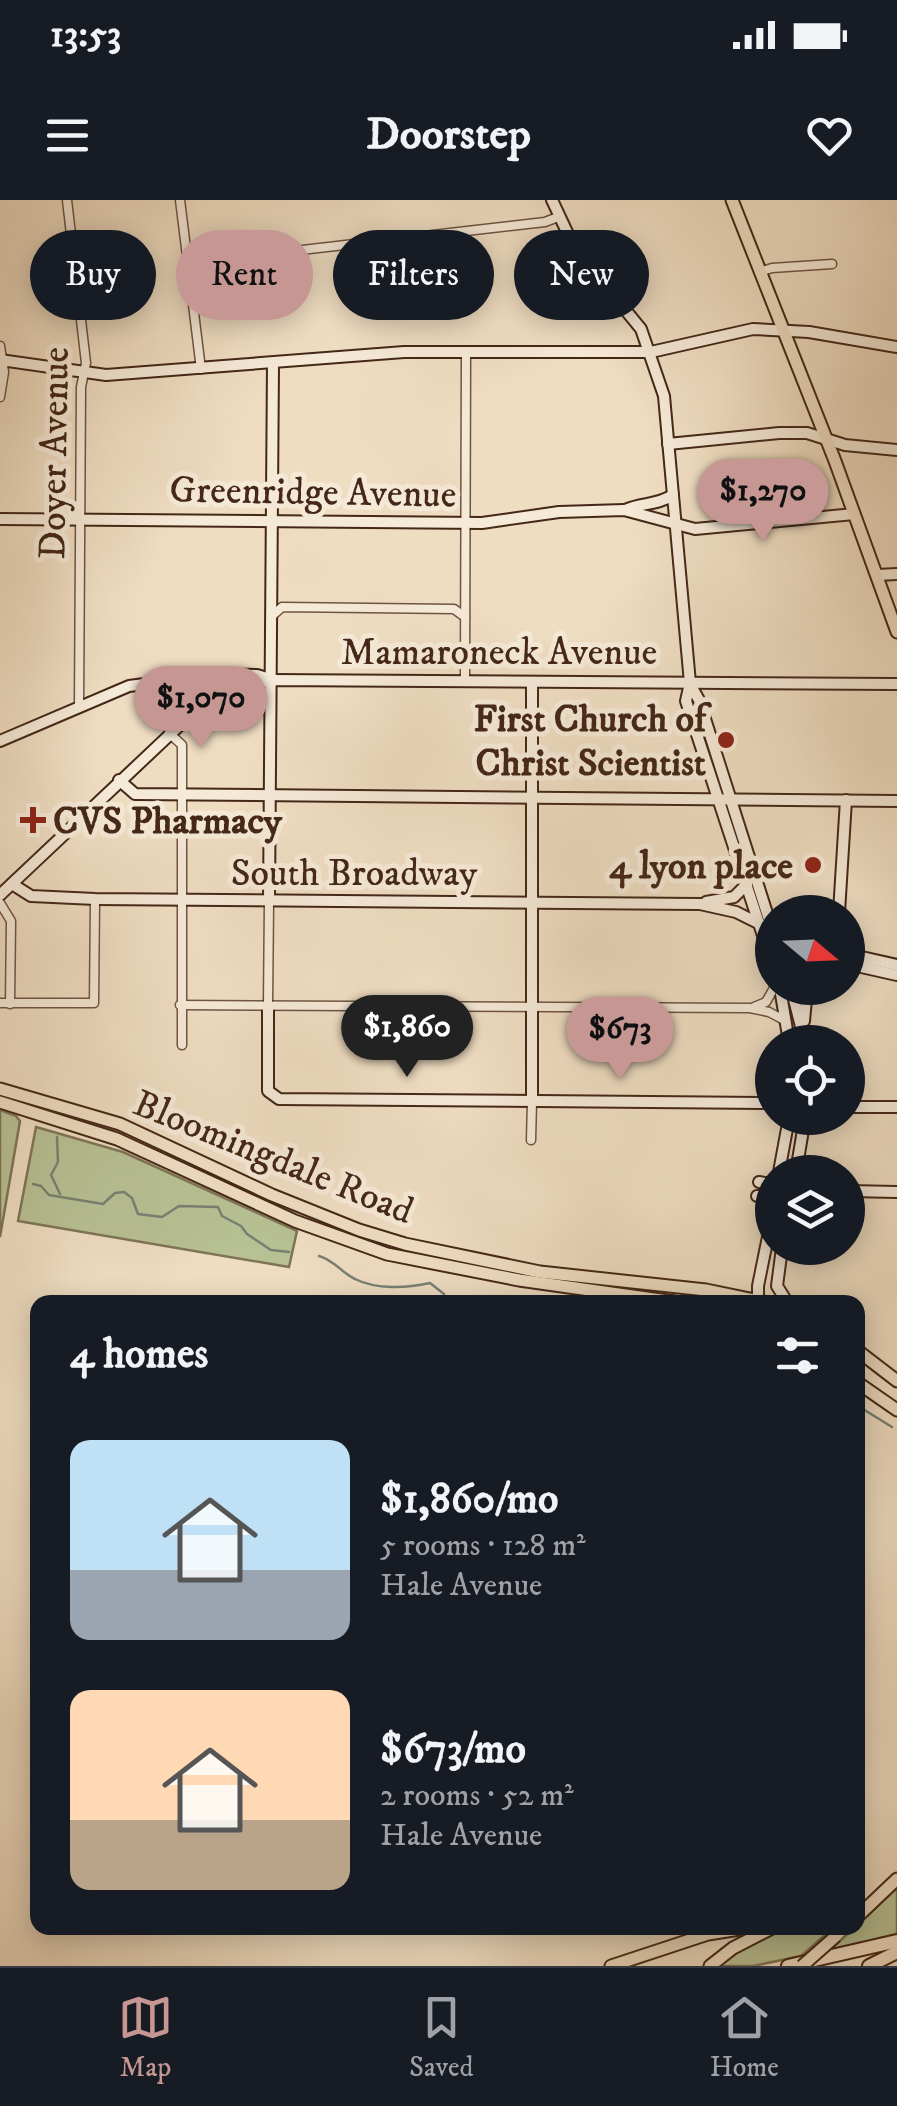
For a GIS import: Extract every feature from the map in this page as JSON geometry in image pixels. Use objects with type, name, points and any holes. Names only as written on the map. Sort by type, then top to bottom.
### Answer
[{"type":"highway","points":[[788,1966],[897,1941]]},
{"type":"highway","points":[[868,1966],[897,1952]]},
{"type":"main road","points":[[732,200],[827,440],[897,632]]},
{"type":"main road","name":"Bloomingdale Road","points":[[0,1088],[120,1124],[272,1195],[405,1244],[564,1276],[729,1295]]},
{"type":"main road","name":"Bloomingdale Road","points":[[0,1102],[117,1139],[315,1230],[387,1254],[506,1278],[626,1295]]},
{"type":"main road","points":[[865,1357],[897,1382]]},
{"type":"main road","points":[[865,1384],[897,1402]]},
{"type":"main road","points":[[865,1385],[897,1410]]},
{"type":"main road","points":[[865,1898],[897,1877]]},
{"type":"main road","points":[[865,1909],[897,1877]]},
{"type":"main road","points":[[612,1966],[705,1935]]},
{"type":"main road","points":[[710,1966],[758,1935]]},
{"type":"main road","points":[[802,1966],[837,1935]]},
{"type":"street","name":"Doyer Avenue","points":[[67,200],[86,363],[80,387],[79,707]]},
{"type":"street","points":[[180,200],[184,230]]},
{"type":"street","points":[[552,200],[585,262],[635,318],[651,352],[664,396],[690,683],[699,700],[755,909]]},
{"type":"street","points":[[313,249],[545,222],[558,217]]},
{"type":"street","points":[[759,272],[832,264]]},
{"type":"street","points":[[195,320],[201,369]]},
{"type":"street","points":[[2,360],[84,374],[201,369],[404,352],[651,352],[741,330],[784,330],[897,347]]},
{"type":"street","points":[[0,346],[0,397]]},
{"type":"street","points":[[465,679],[466,351]]},
{"type":"street","points":[[273,362],[268,1091],[272,1097],[293,1100],[755,1102]]},
{"type":"street","points":[[668,444],[807,433],[845,445],[897,450]]},
{"type":"street","name":"Greenridge Avenue","points":[[624,510],[635,505],[650,506],[673,496]]},
{"type":"street","points":[[650,506],[676,526]]},
{"type":"street","name":"Greenridge Avenue","points":[[0,519],[465,522],[624,510],[676,526],[709,528],[854,514]]},
{"type":"street","points":[[877,575],[897,574]]},
{"type":"street","points":[[272,616],[282,607],[454,609],[465,617]]},
{"type":"street","points":[[0,741],[130,686],[222,674],[257,675],[272,680]]},
{"type":"street","points":[[184,679],[231,690]]},
{"type":"street","name":"Mamaroneck Avenue","points":[[0,895],[169,733],[209,701],[231,690],[272,680],[897,684]]},
{"type":"street","points":[[532,682],[532,1140]]},
{"type":"street","points":[[169,733],[182,744],[182,1045]]},
{"type":"street","points":[[119,780],[135,794],[897,800]]},
{"type":"street","points":[[723,798],[758,895]]},
{"type":"street","points":[[840,895],[846,800]]},
{"type":"street","name":"South Broadway","points":[[12,884],[27,896],[95,899],[700,904],[734,897],[747,884]]},
{"type":"street","points":[[0,904],[11,921],[5,1003],[94,1004],[95,899]]},
{"type":"street","name":"South Broadway","points":[[700,904],[736,912],[755,922]]},
{"type":"street","points":[[865,957],[897,964]]},
{"type":"street","points":[[865,968],[897,975]]},
{"type":"street","points":[[180,1004],[750,1008],[786,1021]]},
{"type":"street","points":[[750,1008],[758,1005]]},
{"type":"street","points":[[782,1005],[787,1025]]},
{"type":"street","points":[[865,1107],[897,1107]]},
{"type":"street","points":[[865,1192],[897,1192]]},
{"type":"street","points":[[763,1295],[766,1265]]},
{"type":"street","points":[[764,1295],[775,1265]]},
{"type":"street","points":[[779,1265],[776,1286],[782,1295]]},
{"type":"green space","points":[[0,1110],[20,1121],[0,1237]]},
{"type":"green space","points":[[36,1127],[123,1152],[297,1231],[289,1267],[18,1221]]},
{"type":"green space","points":[[897,1888],[897,1934],[829,1951],[846,1935],[865,1935],[865,1918]]},
{"type":"green space","points":[[770,1935],[825,1935],[801,1956],[753,1966],[717,1966],[727,1956]]},
{"type":"waterway","points":[[57,1137],[58,1162],[51,1175],[60,1194]]},
{"type":"waterway","points":[[33,1184],[49,1195],[103,1204],[115,1193],[124,1192],[132,1198],[138,1214],[162,1217],[179,1206],[218,1207],[222,1216],[271,1250],[289,1252]]},
{"type":"waterway","points":[[319,1256],[355,1279],[373,1285],[402,1287],[430,1283],[444,1295]]},
{"type":"waterway","points":[[865,1410],[892,1427]]},
{"type":"place","name":"First Church of Christ Scientist","points":[[726,740]]},
{"type":"place","name":"CVS Pharmacy","points":[[33,820]]},
{"type":"place","name":"4 lyon place","points":[[813,865]]}]
